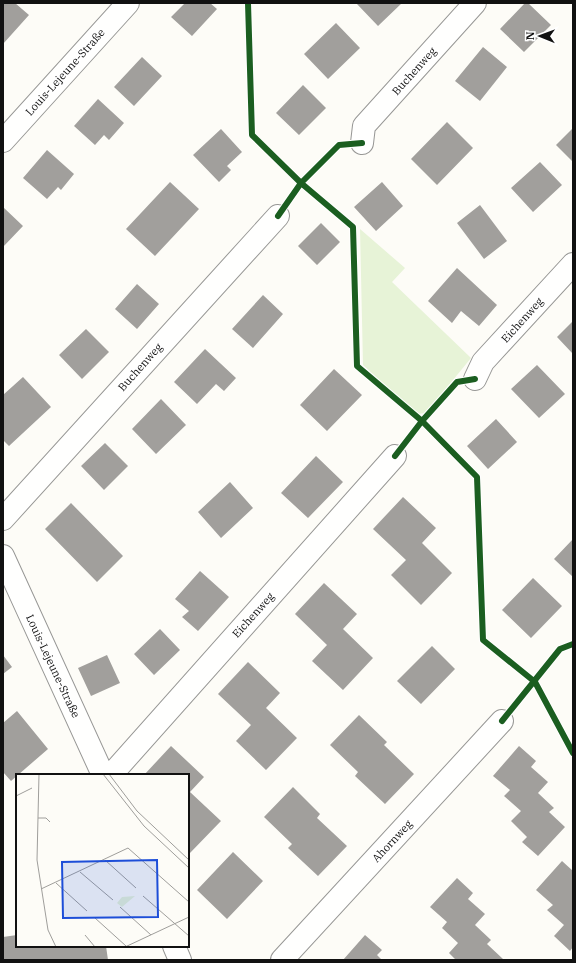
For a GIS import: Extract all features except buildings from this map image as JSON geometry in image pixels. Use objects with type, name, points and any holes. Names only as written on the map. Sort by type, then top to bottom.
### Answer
[{"type":"street","name":"Louis-Lejeune-Straße","points":[[3,141],[128,3]]},
{"type":"street","name":"Buchenweg","points":[[362,143],[364,126],[475,3]]},
{"type":"street","name":"Buchenweg","points":[[3,519],[278,216]]},
{"type":"street","name":"Eichenweg","points":[[475,379],[483,362],[573,264]]},
{"type":"street","name":"Eichenweg","points":[[112,774],[396,456]]},
{"type":"street","name":"Louis-Lejeune-Straße","points":[[3,556],[103,774]]},
{"type":"street","name":"Ahornweg","points":[[282,960],[502,721]]},
{"type":"street","points":[[174,947],[180,960]]},
{"type":"green space","points":[[360,229],[405,268],[392,282],[471,358],[426,413],[417,414],[363,365]]},
{"type":"cycle path","points":[[248,3],[252,135],[301,183],[353,227],[357,366],[422,421],[477,477],[483,640],[535,682],[573,753]]},
{"type":"cycle path","points":[[278,216],[301,183],[339,145],[362,143]]},
{"type":"cycle path","points":[[395,456],[422,421],[457,382],[475,379]]},
{"type":"cycle path","points":[[502,721],[560,649],[573,644]]}]
